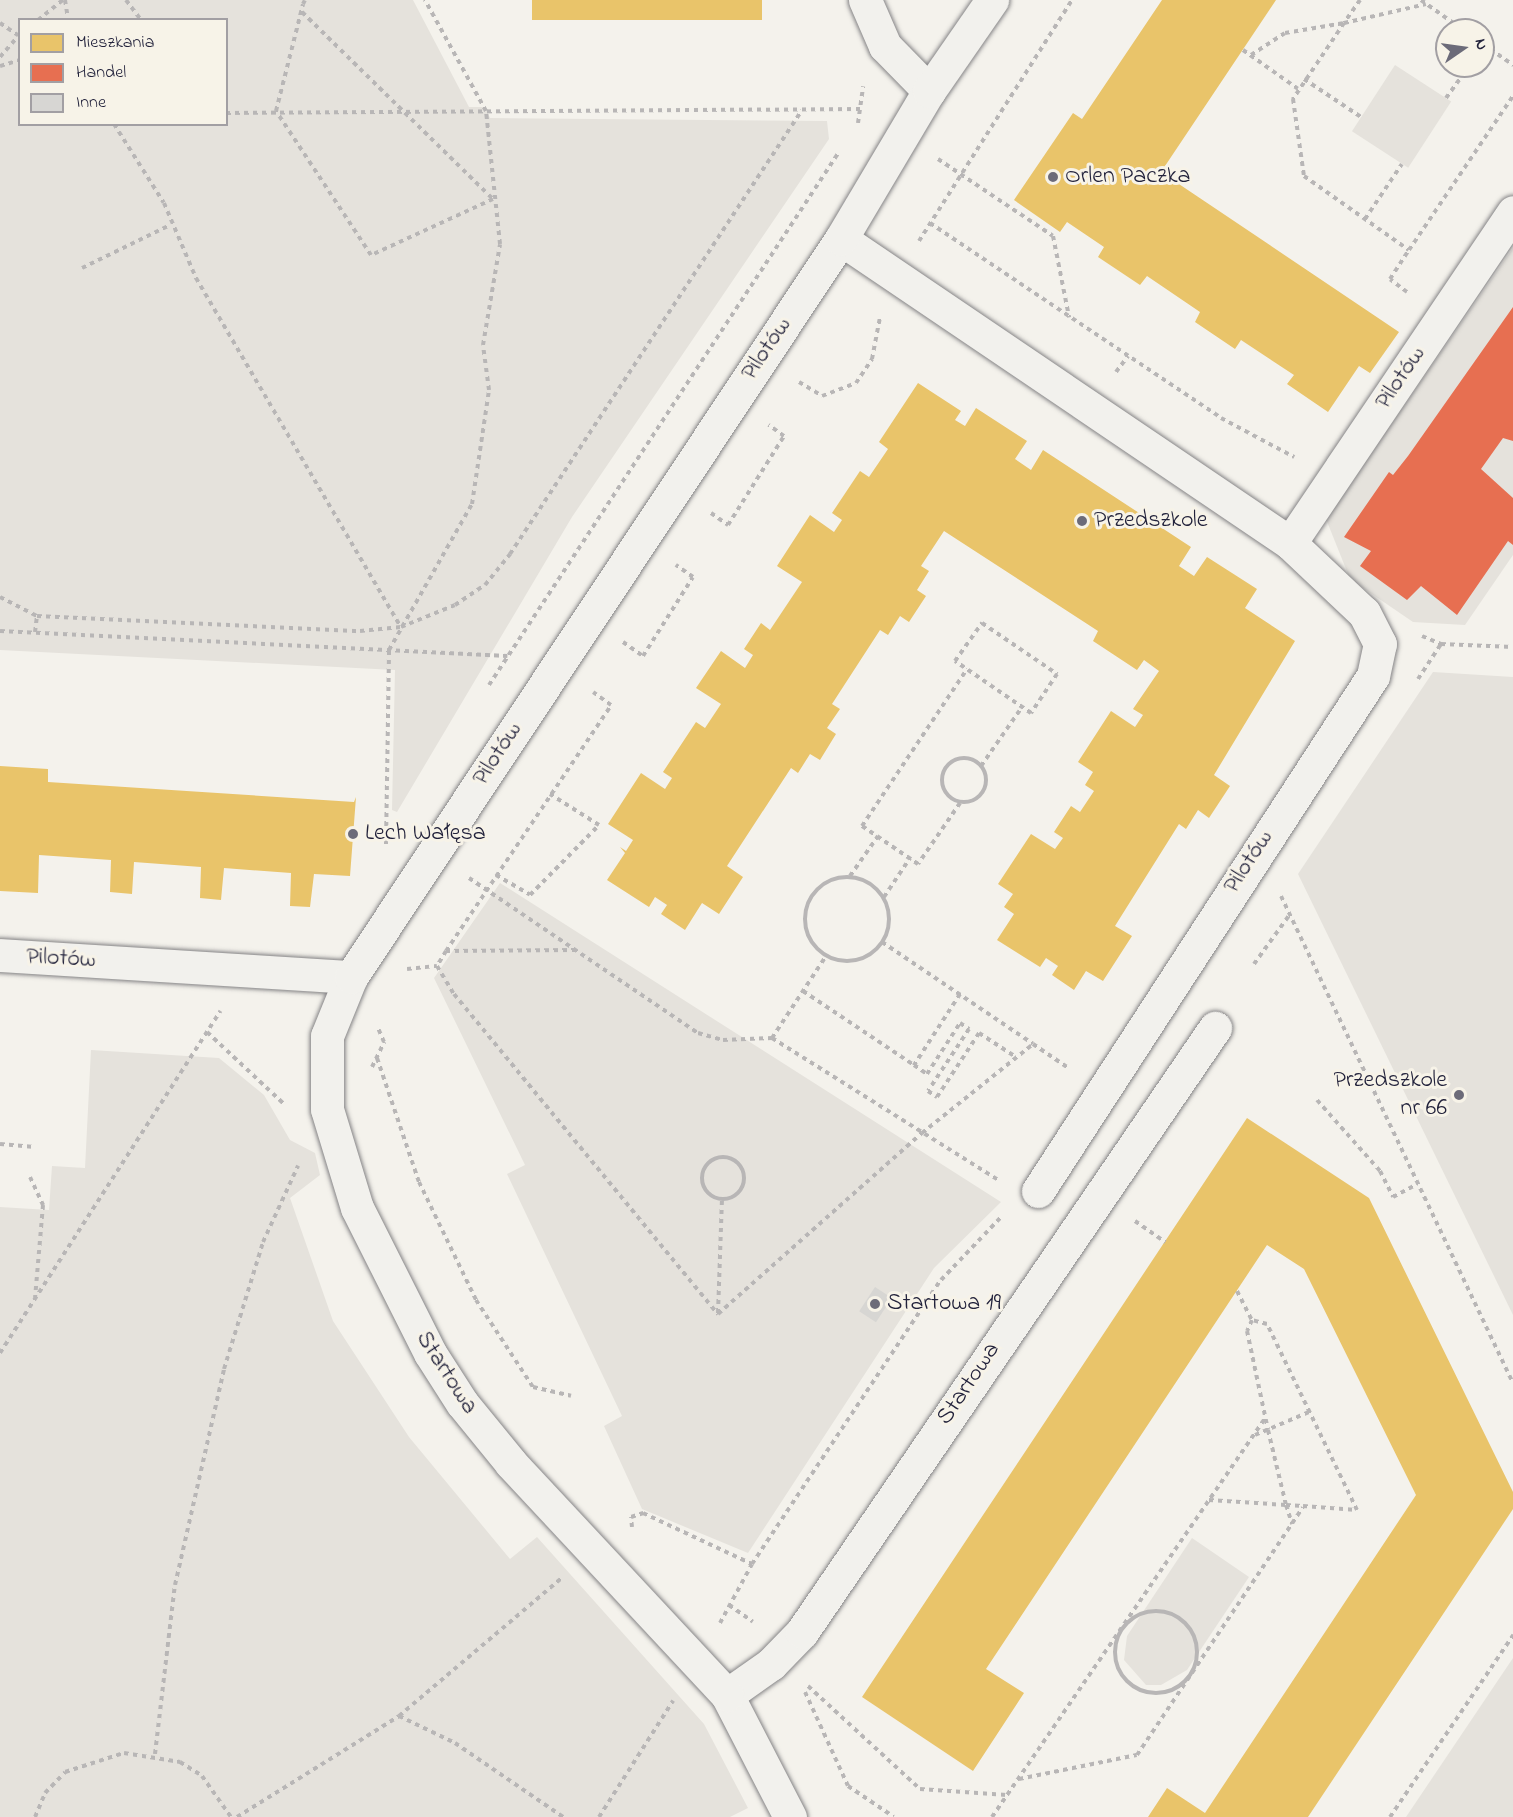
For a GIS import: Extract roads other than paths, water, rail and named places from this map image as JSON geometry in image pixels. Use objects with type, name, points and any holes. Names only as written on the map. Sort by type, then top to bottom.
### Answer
[{"type":"street","points":[[865,0],[885,46],[929,91]]},
{"type":"street","name":"Pilotów","points":[[0,955],[351,977],[841,238],[929,91],[992,0]]},
{"type":"street","name":"Pilotów","points":[[1290,543],[1513,212]]},
{"type":"street","name":"Pilotów","points":[[841,238],[1290,543],[1364,613],[1380,645],[1372,676],[1101,1090],[1038,1191]]},
{"type":"street","name":"Startowa","points":[[351,977],[334,1012],[325,1066],[327,1108],[357,1208],[390,1281],[462,1403],[591,1554],[698,1662],[727,1695],[790,1817]]},
{"type":"street","name":"Startowa","points":[[727,1695],[771,1664],[802,1632],[1215,1028]]},
{"type":"place","name":"Orlen Paczka","points":[[1053,177]]},
{"type":"place","name":"Przedszkole","points":[[1082,521]]},
{"type":"place","name":"Lech Wałęsa","points":[[353,834]]},
{"type":"place","name":"Przedszkole nr 66","points":[[1459,1095]]},
{"type":"place","name":"Startowa 19","points":[[875,1304]]}]
